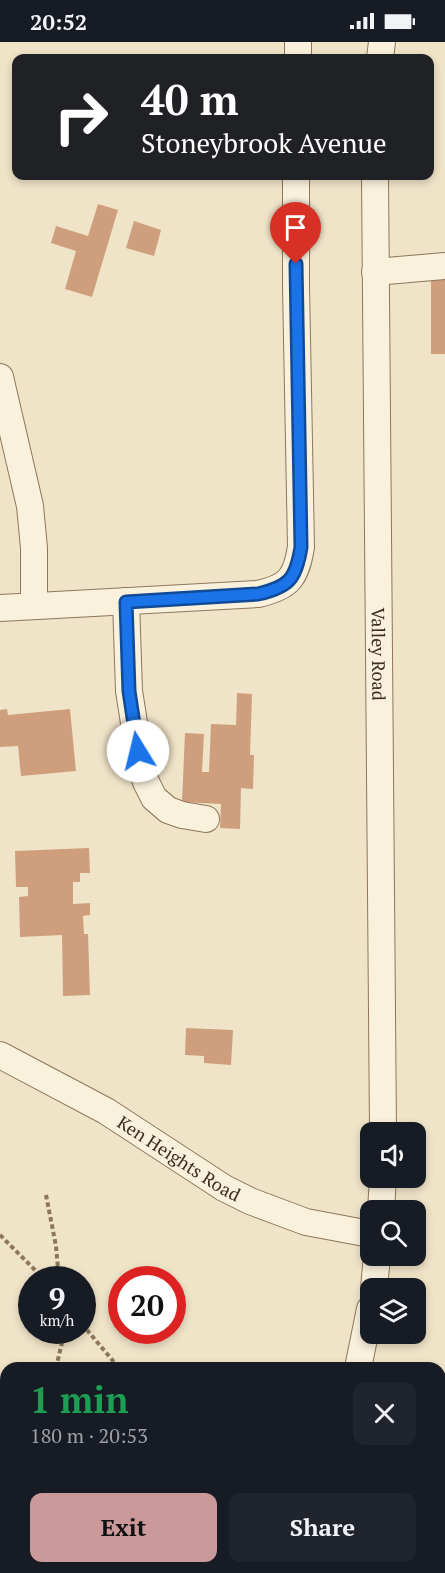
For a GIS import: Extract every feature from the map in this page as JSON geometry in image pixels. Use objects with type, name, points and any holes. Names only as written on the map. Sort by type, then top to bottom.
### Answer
[{"type":"street","points":[[0,608],[258,594],[276,590],[294,575],[301,547],[296,180]]},
{"type":"street","name":"Valley Road","points":[[375,180],[383,1122]]},
{"type":"street","points":[[375,272],[445,266]]},
{"type":"street","points":[[0,377],[30,506],[34,548],[34,606]]},
{"type":"street","points":[[126,602],[129,691],[146,783],[154,798],[168,810],[206,819]]},
{"type":"street","name":"Ken Heights Road","points":[[0,1054],[106,1111],[195,1170],[250,1201],[306,1222],[360,1232]]},
{"type":"street","points":[[359,1362],[363,1344]]},
{"type":"path","points":[[46,1195],[58,1266]]},
{"type":"path","points":[[0,1235],[31,1266]]},
{"type":"path","points":[[96,1341],[114,1362]]},
{"type":"path","points":[[57,1362],[62,1344]]},
{"type":"building","points":[[98,204],[118,210],[92,297],[65,289],[76,251],[51,243],[56,226],[88,236]]},
{"type":"building","points":[[134,221],[161,230],[154,256],[126,248]]},
{"type":"building","points":[[431,278],[445,279],[445,354],[431,354]]},
{"type":"building","points":[[237,693],[252,694],[250,755],[254,755],[253,789],[241,788],[240,829],[220,828],[221,804],[182,802],[185,733],[204,734],[202,772],[209,772],[211,724],[236,725]]},
{"type":"building","points":[[7,709],[8,715],[70,709],[76,771],[21,776],[18,746],[0,747],[0,710]]},
{"type":"building","points":[[89,848],[90,873],[80,873],[80,882],[73,882],[73,904],[90,903],[90,915],[83,916],[84,934],[88,934],[90,995],[63,996],[62,935],[20,937],[19,897],[28,896],[28,887],[16,887],[15,851]]},
{"type":"building","points":[[186,1028],[233,1030],[231,1065],[204,1063],[204,1056],[185,1055]]},
{"type":"route","points":[[138,751],[129,691],[126,602],[258,594],[276,590],[285,584],[294,575],[298,566],[301,547],[296,264]]}]
